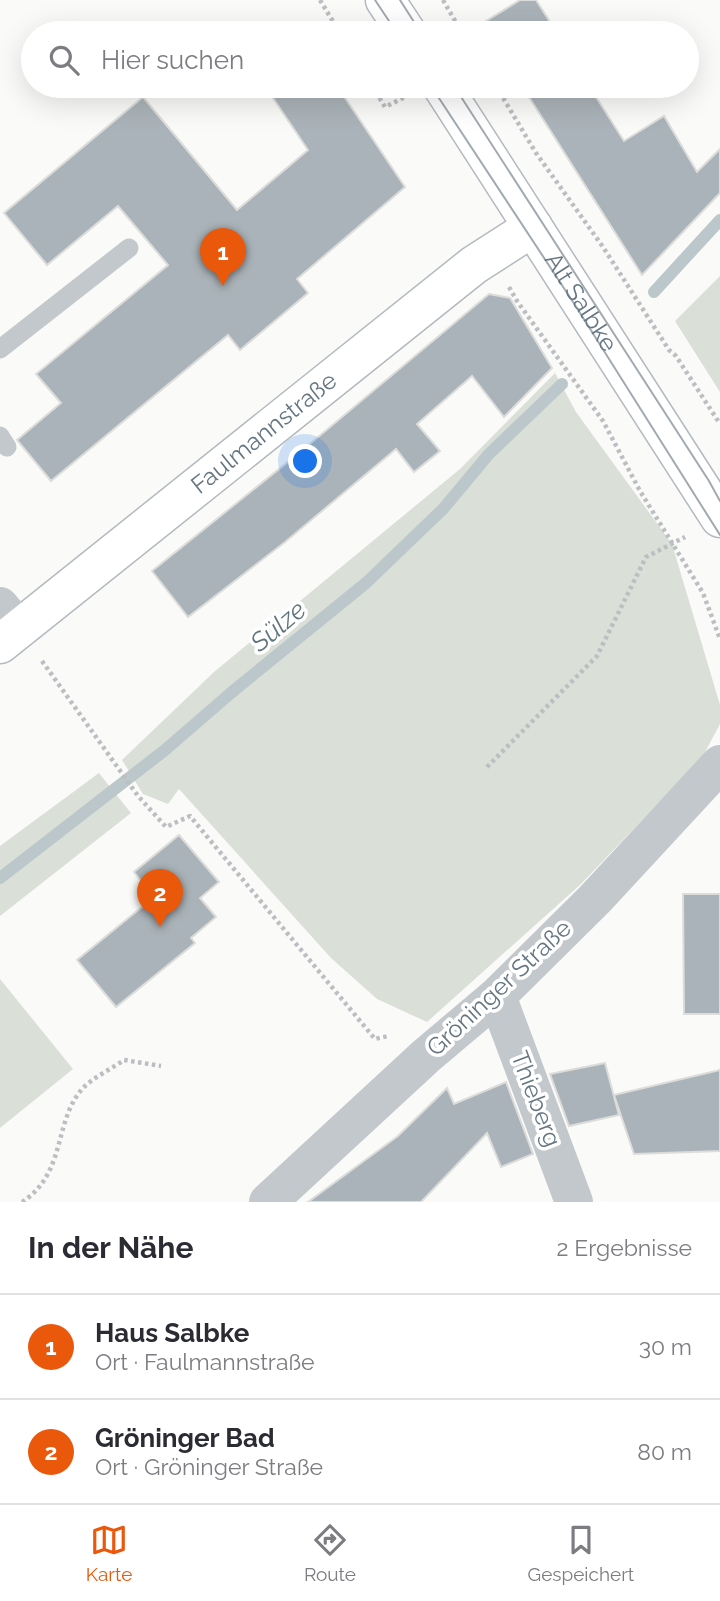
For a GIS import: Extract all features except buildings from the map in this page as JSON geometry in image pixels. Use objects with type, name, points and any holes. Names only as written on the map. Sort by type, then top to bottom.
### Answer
[{"type":"main road","points":[[385,0],[399,21]]},
{"type":"main road","name":"Alt Salbke","points":[[430,98],[533,227],[707,526]]},
{"type":"main road","name":"Faulmannstraße","points":[[6,626],[474,265],[533,227]]},
{"type":"street","name":"Gröninger Straße","points":[[268,1202],[426,1056],[497,996],[604,889],[720,764]]},
{"type":"street","name":"Thieberg","points":[[497,996],[574,1202]]},
{"type":"lane","points":[[0,349],[129,248]]},
{"type":"path","points":[[320,0],[333,21]]},
{"type":"path","points":[[443,0],[455,21]]},
{"type":"path","points":[[379,98],[385,107],[407,98]]},
{"type":"path","name":"Alt Salbke","points":[[503,98],[536,153],[603,247],[720,424]]},
{"type":"path","name":"Alt Salbke","points":[[506,281],[517,301],[603,421],[640,491],[702,593],[720,639]]},
{"type":"path","points":[[486,767],[597,656],[646,557],[707,526]]},
{"type":"path","points":[[6,626],[138,796],[166,827],[190,816],[374,1039],[407,1032],[426,1056]]},
{"type":"path","points":[[25,1201],[34,1194],[53,1167],[71,1107],[83,1088],[124,1060],[161,1066]]},
{"type":"shaded area","points":[[720,276],[720,392],[675,321]]},
{"type":"shaded area","points":[[555,373],[576,412],[672,544],[720,705],[720,724],[703,756],[581,884],[427,1022],[377,999],[331,958],[179,789],[168,804],[143,794],[122,760],[214,672],[460,469]]},
{"type":"shaded area","points":[[99,773],[131,813],[0,916],[0,846]]},
{"type":"shaded area","points":[[0,979],[73,1069],[0,1128]]},
{"type":"waterway","name":"Sülze","points":[[654,292],[720,220]]},
{"type":"waterway","name":"Sülze","points":[[0,878],[165,750],[366,583],[443,509],[489,454],[562,384]]},
{"type":"tram line","points":[[375,0],[389,21]]},
{"type":"tram line","points":[[400,0],[413,21]]},
{"type":"tram line","points":[[439,98],[575,305],[720,535]]},
{"type":"tram line","points":[[462,98],[720,501]]},
{"type":"place","name":"Haus Salbke","points":[[223,286]]},
{"type":"place","name":"Gröninger Bad","points":[[160,927]]}]
